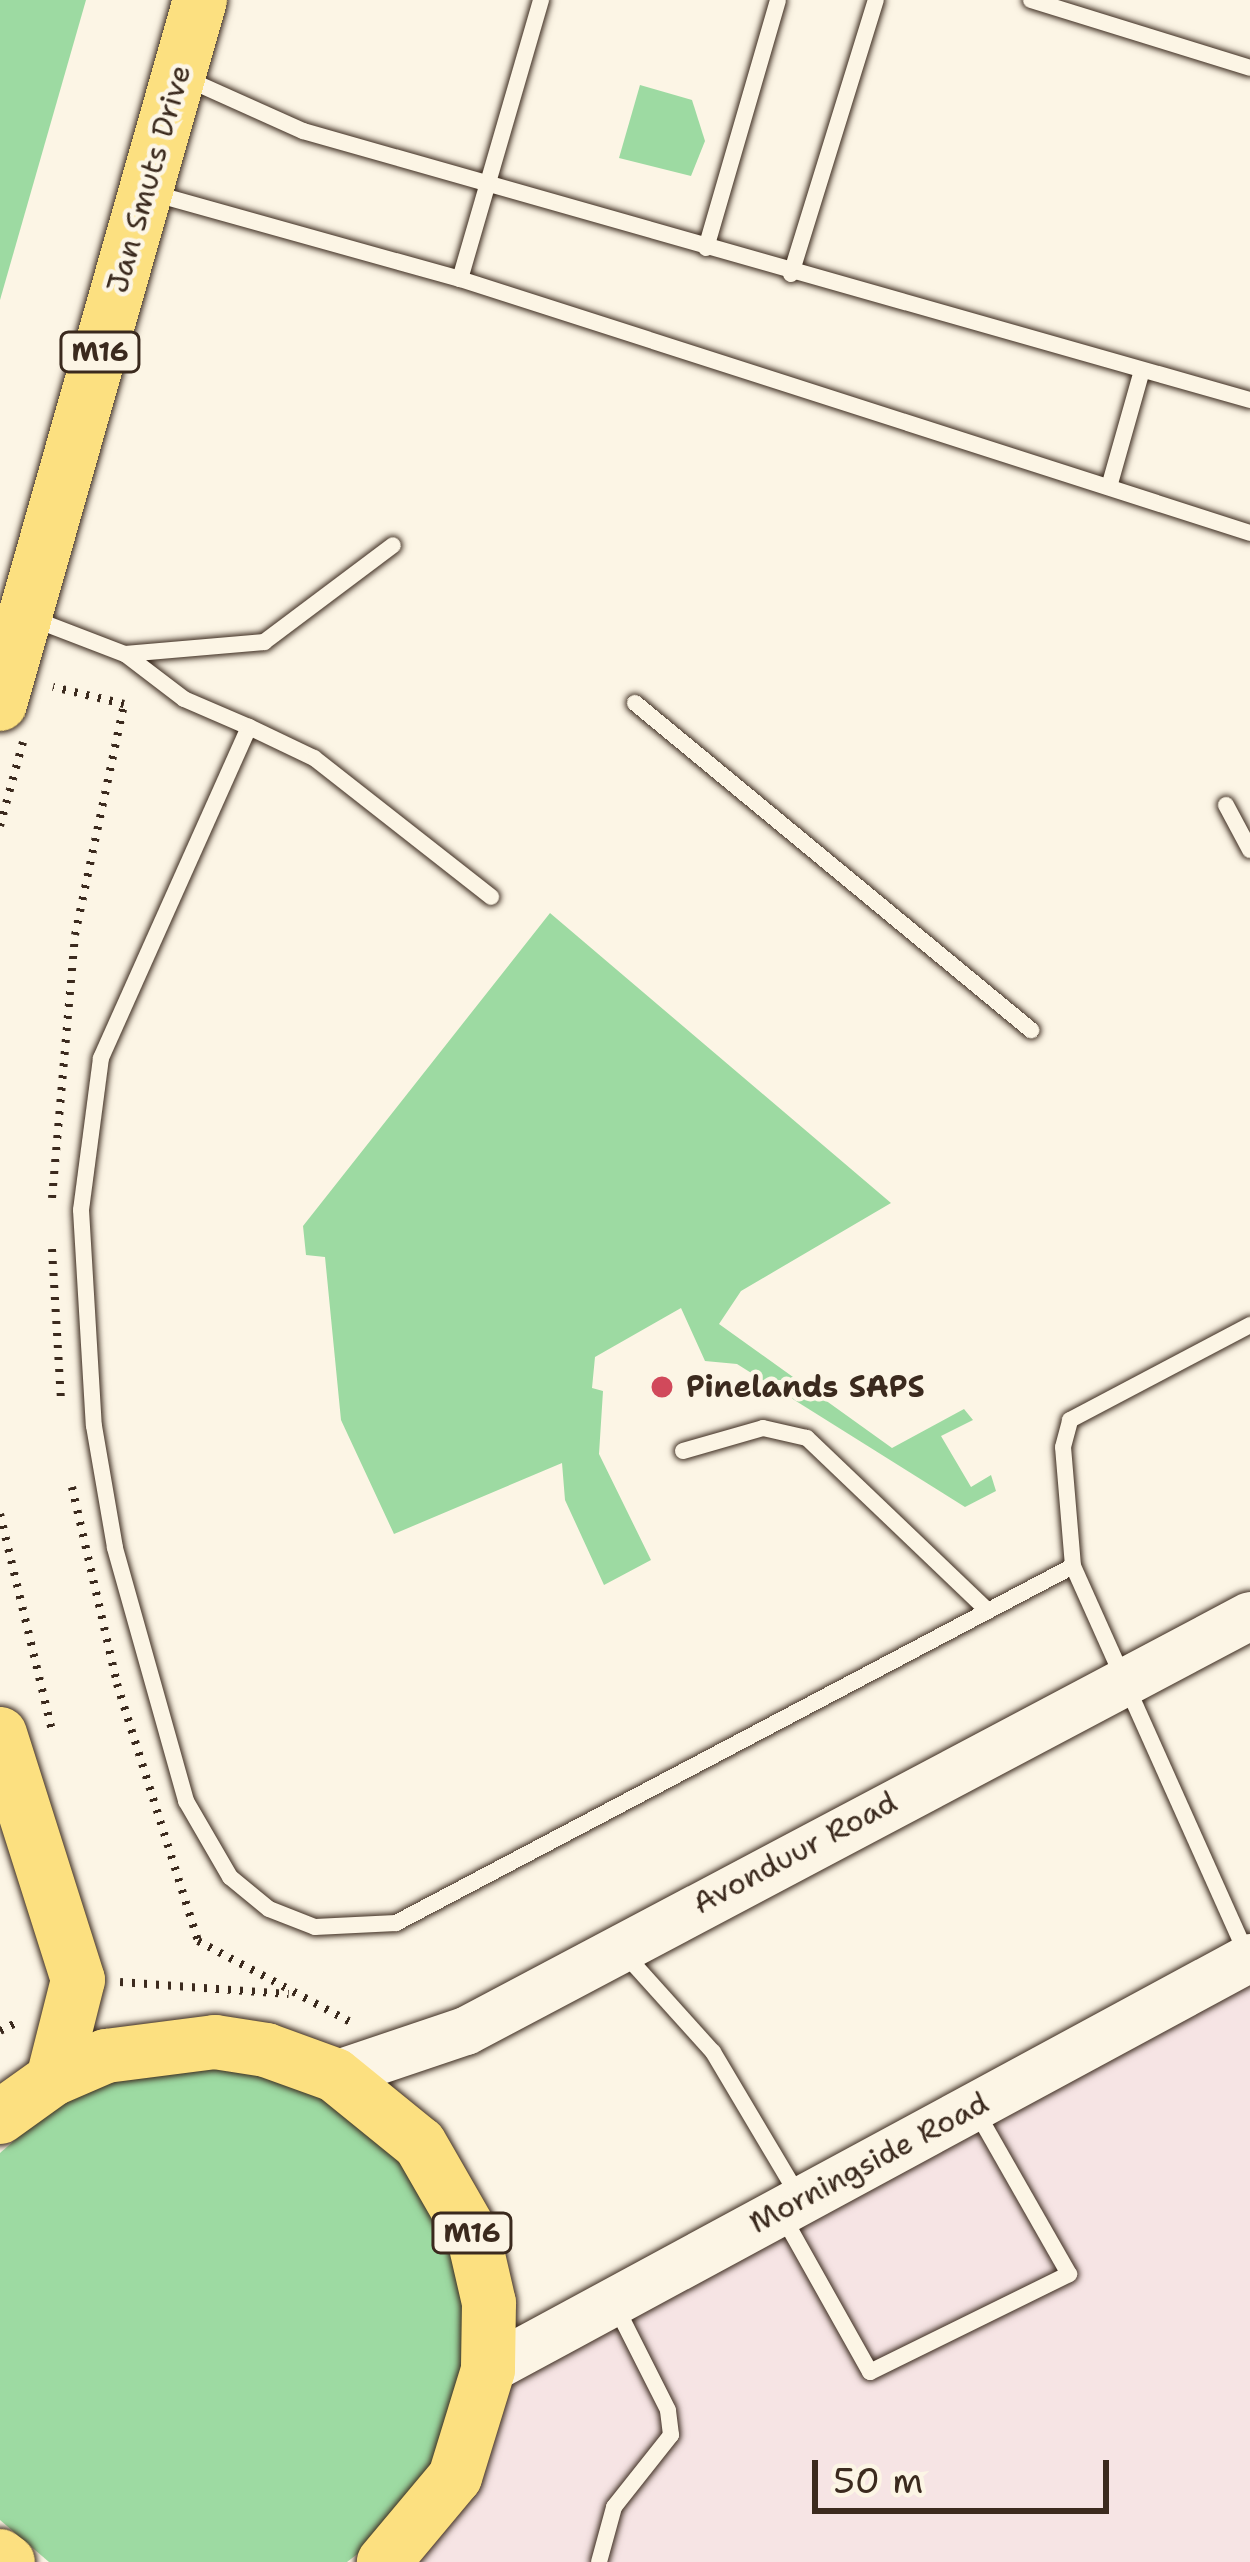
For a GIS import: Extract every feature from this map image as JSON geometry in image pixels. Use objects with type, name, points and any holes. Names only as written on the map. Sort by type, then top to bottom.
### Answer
[{"type":"main road","name":"Jan Smuts Drive","points":[[21,694],[25,616],[200,0]]},
{"type":"main road","points":[[0,1735],[99,1983],[163,2043]]},
{"type":"main road","points":[[53,2079],[99,1983]]},
{"type":"main road","name":"M16","points":[[0,2117],[53,2079],[163,2043],[241,2044],[334,2075],[407,2130],[460,2204],[486,2287],[488,2370],[454,2476],[384,2562]]},
{"type":"main road","points":[[0,2555],[8,2562]]},
{"type":"street","name":"Avonduur Road","points":[[334,2075],[466,2031],[617,1946],[1250,1616]]},
{"type":"street","name":"Morningside Road","points":[[488,2370],[1250,1959]]},
{"type":"lane","points":[[460,279],[541,0]]},
{"type":"lane","points":[[706,248],[778,0]]},
{"type":"lane","points":[[791,274],[876,0]]},
{"type":"lane","points":[[1031,0],[1250,68]]},
{"type":"lane","points":[[178,75],[303,131],[1141,374],[1250,400]]},
{"type":"lane","points":[[145,192],[460,279],[1250,533]]},
{"type":"lane","points":[[1109,487],[1141,374]]},
{"type":"lane","points":[[125,654],[264,642],[393,545]]},
{"type":"lane","points":[[25,616],[125,654],[184,699],[314,758],[491,897]]},
{"type":"lane","points":[[635,703],[1031,1030]]},
{"type":"lane","points":[[249,728],[101,1058],[81,1210],[94,1426],[115,1548],[186,1802],[230,1877],[268,1909],[315,1927],[396,1923],[1073,1566]]},
{"type":"lane","points":[[1226,805],[1250,850]]},
{"type":"lane","points":[[1250,1325],[1070,1420],[1063,1447],[1073,1566],[1121,1682],[1250,1959]]},
{"type":"lane","points":[[683,1451],[763,1428],[807,1438],[988,1611]]},
{"type":"lane","points":[[617,1946],[713,2052],[870,2372],[1069,2274],[974,2107]]},
{"type":"lane","points":[[599,2562],[614,2507],[671,2435],[668,2410],[613,2302]]},
{"type":"path","points":[[21,694],[124,704]]},
{"type":"path","points":[[99,1983],[296,1994]]},
{"type":"shaded area","points":[[1250,1958],[1250,2562],[384,2562],[485,2393]]},
{"type":"green space","points":[[0,0],[86,0],[0,300]]},
{"type":"green space","points":[[640,85],[692,100],[705,141],[691,176],[619,158]]},
{"type":"green space","points":[[550,913],[891,1203],[741,1291],[719,1324],[892,1448],[964,1409],[973,1420],[941,1436],[971,1487],[991,1475],[996,1491],[965,1507],[737,1364],[705,1361],[681,1308],[595,1357],[592,1388],[603,1391],[599,1454],[651,1560],[604,1585],[565,1500],[562,1463],[394,1534],[341,1420],[325,1257],[306,1255],[303,1226]]},
{"type":"green space","points":[[184,2065],[257,2071],[326,2096],[386,2139],[448,2230],[469,2338],[445,2446],[381,2536],[347,2562],[49,2562],[0,2520],[0,2153],[46,2113],[111,2079]]},
{"type":"place","name":"Pinelands SAPS","points":[[662,1387]]}]
